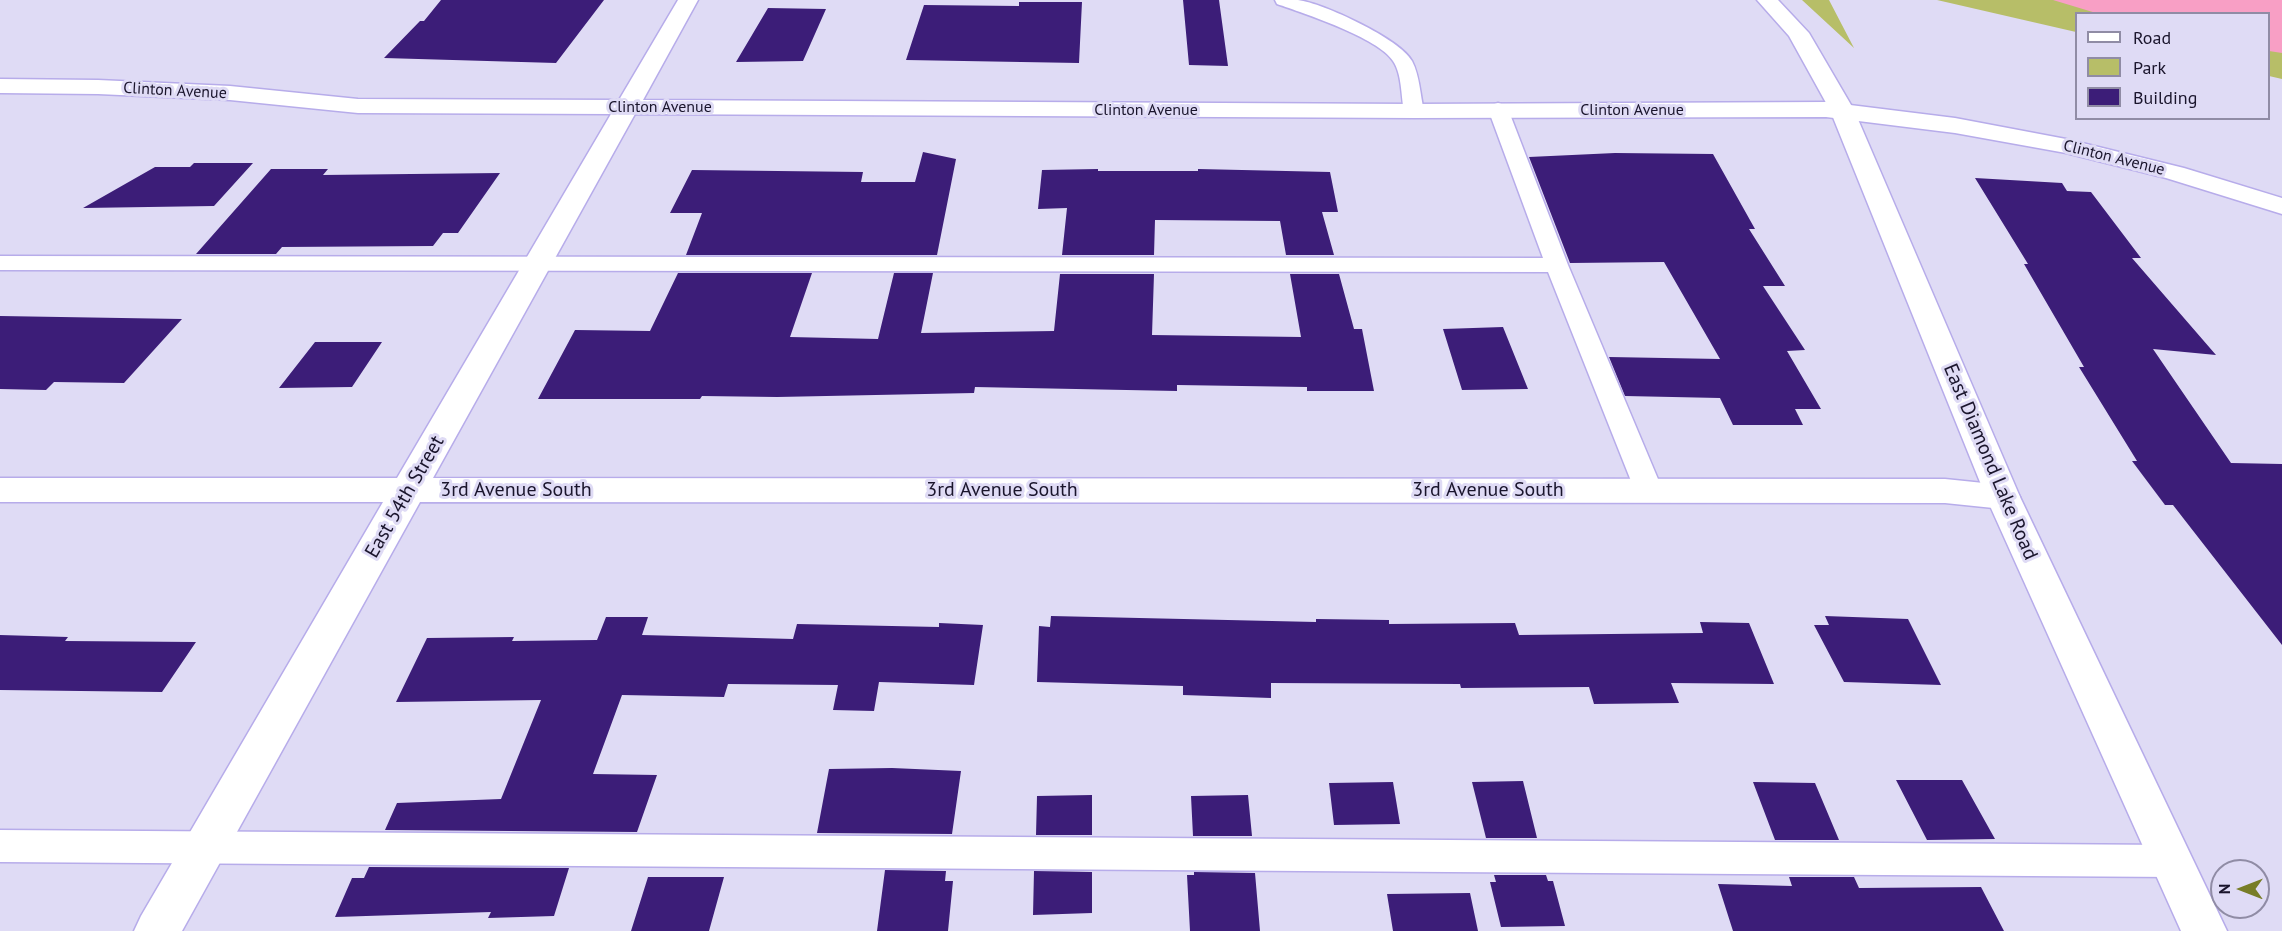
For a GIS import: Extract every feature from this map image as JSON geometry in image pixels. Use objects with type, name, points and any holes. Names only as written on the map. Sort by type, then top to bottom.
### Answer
[{"type":"street","name":"East 54th Street","points":[[158,931],[688,0]]},
{"type":"street","name":"East Diamond Lake Road","points":[[1767,0],[1798,33],[1842,110],[2003,497],[2174,861],[2204,931]]},
{"type":"street","name":"Clinton Avenue","points":[[0,86],[98,87],[230,93],[358,106],[1414,111],[1498,109],[1842,110],[2024,136],[2124,159],[2229,188],[2282,206]]},
{"type":"street","name":"3rd Avenue South","points":[[0,490],[1945,491],[2003,497]]},
{"type":"lane","points":[[1283,0],[1323,13],[1387,46],[1402,59],[1414,111]]},
{"type":"lane","points":[[1498,109],[1557,265],[1649,490]]},
{"type":"lane","points":[[0,263],[1557,265]]},
{"type":"lane","points":[[0,846],[2174,861]]},
{"type":"green space","points":[[1802,0],[1829,0],[1854,48]]},
{"type":"green space","points":[[1937,0],[2282,0],[2282,79],[2270,76],[2270,12],[2075,12],[2075,32]]},
{"type":"shaded area","points":[[2053,0],[2282,0],[2282,53],[2270,51],[2270,12],[2093,12]]},
{"type":"building","points":[[441,0],[604,0],[556,63],[384,58],[420,21],[424,21]]},
{"type":"building","points":[[1183,0],[1219,0],[1228,66],[1189,65]]},
{"type":"building","points":[[1019,2],[1082,2],[1079,63],[906,60],[924,5],[1019,6]]},
{"type":"building","points":[[768,8],[826,9],[803,61],[736,62]]},
{"type":"building","points":[[923,152],[956,159],[937,255],[686,255],[702,213],[670,213],[692,170],[863,172],[861,182],[915,182]]},
{"type":"building","points":[[1615,153],[1713,154],[1755,229],[1749,229],[1785,286],[1763,286],[1805,350],[1787,351],[1821,409],[1795,409],[1803,425],[1733,425],[1720,398],[1625,396],[1609,357],[1720,359],[1664,262],[1570,263],[1529,157]]},
{"type":"building","points":[[194,163],[253,163],[214,206],[83,208],[155,167],[190,167]]},
{"type":"building","points":[[271,169],[328,169],[323,175],[500,173],[458,233],[443,233],[433,246],[282,247],[276,254],[196,254]]},
{"type":"building","points":[[1098,169],[1098,171],[1198,171],[1198,169],[1330,172],[1338,212],[1322,212],[1334,255],[1286,255],[1280,221],[1155,220],[1154,255],[1062,255],[1067,208],[1038,209],[1042,170]]},
{"type":"building","points":[[1975,178],[2062,183],[2067,191],[2091,192],[2141,258],[2132,258],[2216,355],[2153,349],[2231,463],[2282,464],[2282,645],[2173,505],[2165,505],[2132,461],[2137,461],[2079,367],[2084,367],[2024,264],[2028,264]]},
{"type":"building","points":[[678,273],[812,273],[790,337],[878,339],[894,273],[933,273],[921,333],[1054,331],[1060,274],[1154,274],[1152,335],[1301,337],[1290,274],[1339,274],[1354,329],[1362,329],[1374,391],[1307,391],[1307,387],[1177,385],[1177,391],[975,387],[974,393],[777,397],[702,396],[700,399],[538,399],[575,330],[650,331]]},
{"type":"building","points":[[0,316],[182,319],[124,383],[54,382],[46,390],[0,389]]},
{"type":"building","points":[[1503,327],[1528,389],[1462,390],[1443,329]]},
{"type":"building","points":[[315,342],[382,342],[352,387],[279,388]]},
{"type":"building","points":[[1051,616],[1316,622],[1316,619],[1389,620],[1389,624],[1515,623],[1519,635],[1703,633],[1700,622],[1749,623],[1774,684],[1671,683],[1679,703],[1594,704],[1589,687],[1461,688],[1460,684],[1271,683],[1271,698],[1183,695],[1183,686],[1037,682],[1039,626],[1050,627]]},
{"type":"building","points":[[1825,616],[1908,619],[1941,685],[1844,682],[1814,625],[1829,625]]},
{"type":"building","points":[[606,617],[648,617],[642,635],[793,639],[797,624],[939,627],[939,623],[983,625],[974,685],[879,682],[874,711],[833,710],[838,685],[728,684],[724,697],[622,695],[593,774],[657,775],[637,832],[385,830],[397,803],[501,799],[541,700],[396,702],[427,638],[514,637],[512,641],[597,640]]},
{"type":"building","points":[[0,635],[68,637],[65,641],[196,642],[162,692],[0,690]]},
{"type":"building","points":[[892,768],[961,771],[952,834],[817,833],[829,769]]},
{"type":"building","points":[[1896,780],[1962,780],[1995,839],[1927,840]]},
{"type":"building","points":[[1523,781],[1537,838],[1486,838],[1472,782]]},
{"type":"building","points":[[1393,782],[1400,824],[1334,825],[1329,783]]},
{"type":"building","points":[[1753,782],[1815,783],[1839,840],[1775,840]]},
{"type":"building","points":[[1092,795],[1092,835],[1036,835],[1037,796]]},
{"type":"building","points":[[1248,795],[1252,836],[1193,836],[1191,796]]},
{"type":"building","points":[[369,867],[569,868],[554,916],[488,918],[491,912],[335,917],[352,878],[364,878]]},
{"type":"building","points":[[885,870],[946,871],[945,881],[953,881],[948,931],[877,931]]},
{"type":"building","points":[[1034,871],[1092,872],[1092,913],[1033,915]]},
{"type":"building","points":[[1194,872],[1255,873],[1260,931],[1190,931],[1187,875],[1194,875]]},
{"type":"building","points":[[1494,875],[1546,875],[1548,881],[1553,881],[1565,926],[1501,927],[1490,882],[1496,882]]},
{"type":"building","points":[[648,877],[724,877],[709,931],[631,931]]},
{"type":"building","points":[[1789,877],[1854,877],[1859,888],[1981,887],[2004,931],[1733,931],[1718,884],[1792,886]]},
{"type":"building","points":[[1470,893],[1478,931],[1393,931],[1387,894]]}]
